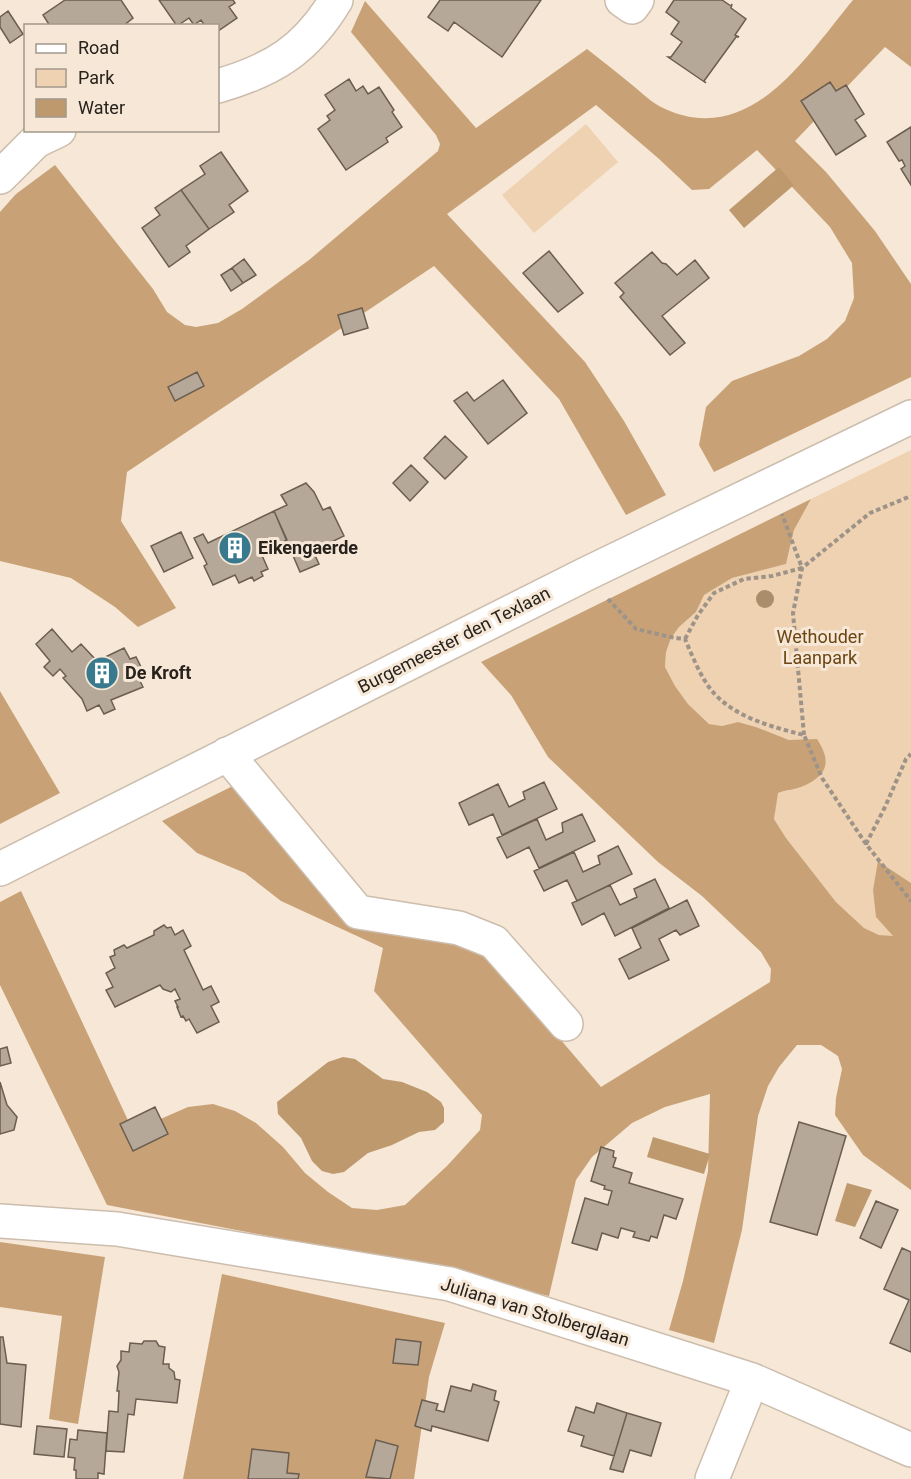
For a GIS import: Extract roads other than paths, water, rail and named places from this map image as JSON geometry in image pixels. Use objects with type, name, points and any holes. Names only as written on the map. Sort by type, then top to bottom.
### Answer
[{"type":"street","points":[[219,86],[246,78],[289,56],[316,31],[336,0]]},
{"type":"street","points":[[622,0],[632,7],[637,0]]},
{"type":"street","points":[[0,177],[36,141],[55,132]]},
{"type":"street","name":"Burgemeester den Texlaan","points":[[0,869],[586,574],[911,417]]},
{"type":"street","points":[[227,754],[358,912],[459,928],[494,942],[566,1024]]},
{"type":"street","name":"Juliana van Stolberglaan","points":[[0,1221],[117,1229],[450,1284],[752,1380],[911,1450]]},
{"type":"street","points":[[712,1479],[752,1380]]},
{"type":"water","points":[[779,167],[794,185],[744,228],[729,210]]},
{"type":"water","points":[[343,1057],[355,1059],[383,1079],[402,1082],[427,1092],[441,1102],[444,1108],[444,1122],[435,1130],[419,1132],[368,1153],[344,1172],[333,1174],[322,1171],[312,1161],[301,1138],[278,1114],[277,1102],[328,1062]]},
{"type":"water","points":[[653,1137],[710,1154],[704,1174],[647,1157]]},
{"type":"water","points":[[847,1183],[872,1190],[855,1227],[835,1221]]},
{"type":"place","name":"Eikengaerde","points":[[235,548]]},
{"type":"place","name":"De Kroft","points":[[102,673]]},
{"type":"park label","name":"Wethouder Laanpark","points":[[820,647]]}]
